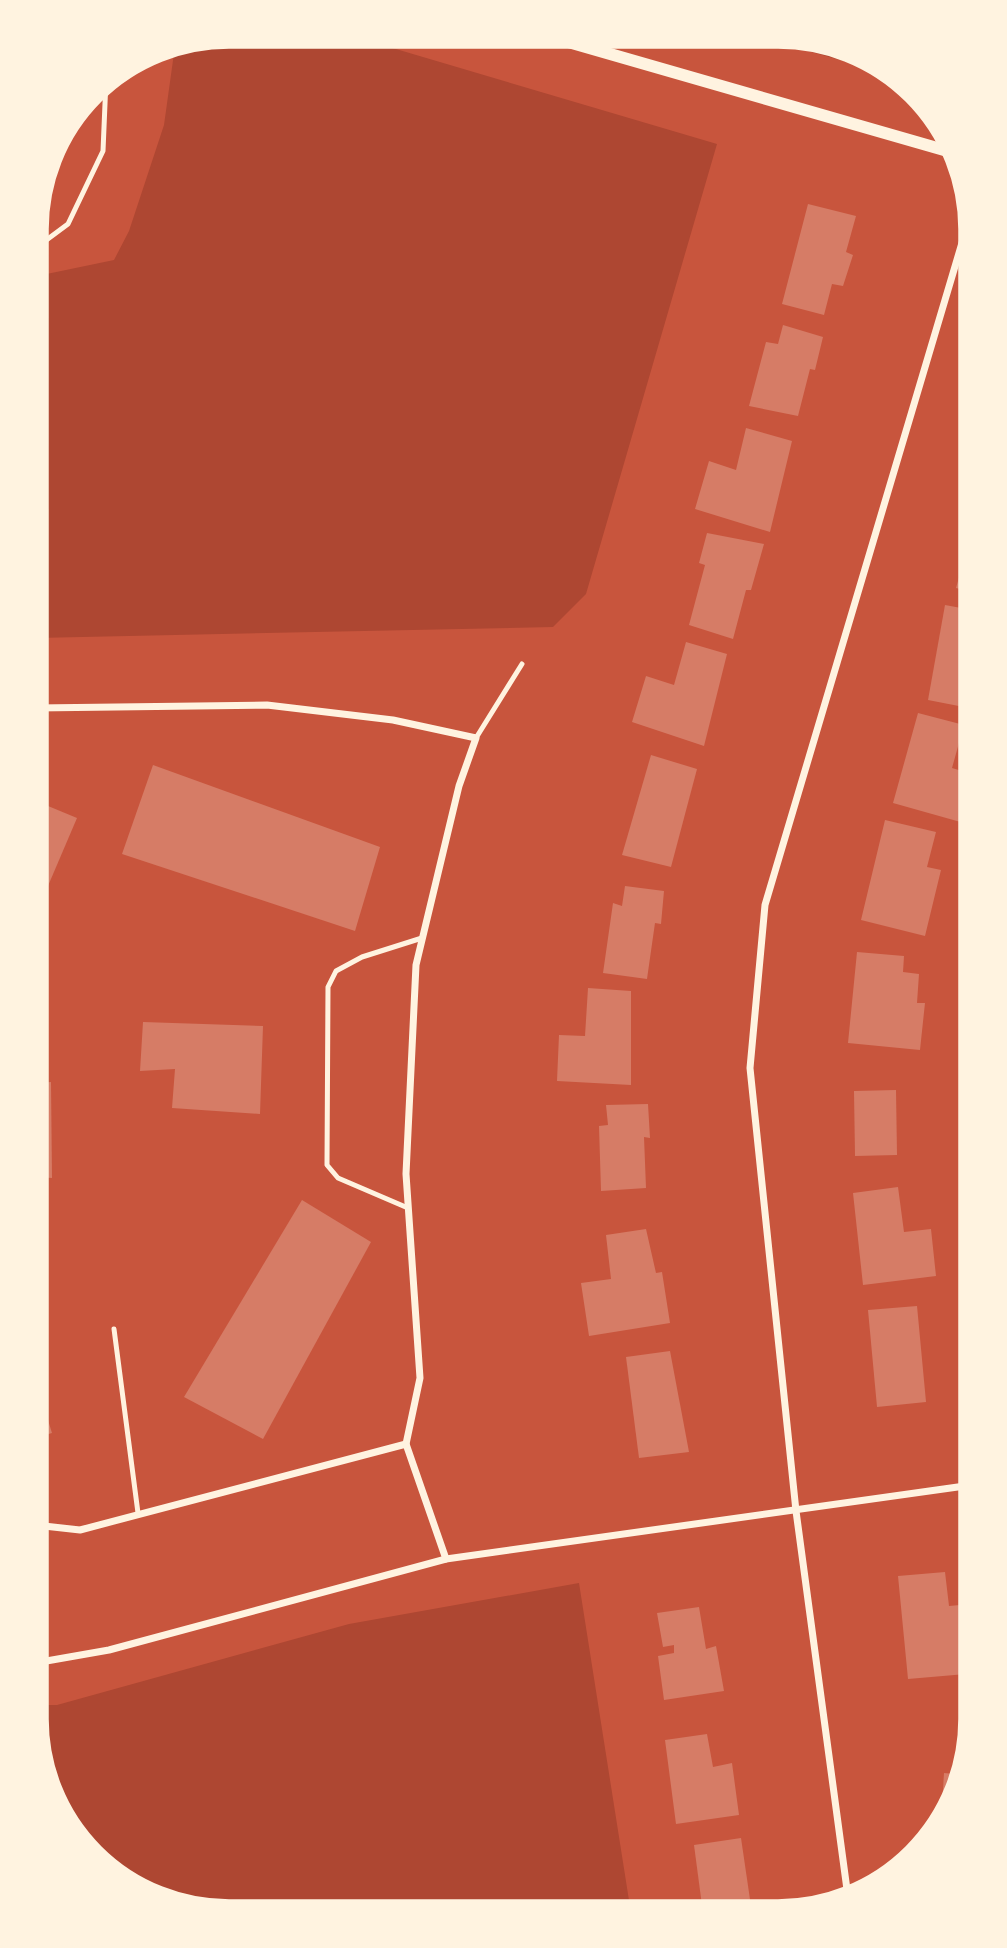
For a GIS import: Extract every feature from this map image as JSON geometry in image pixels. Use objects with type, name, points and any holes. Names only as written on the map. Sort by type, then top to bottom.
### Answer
[{"type":"street","points":[[587,47],[941,149]]},
{"type":"street","points":[[847,1887],[796,1511],[750,1068],[765,905],[960,250]]},
{"type":"street","points":[[47,708],[267,705],[393,720],[476,738],[459,786],[416,965],[406,1174],[419,1378],[406,1444],[446,1559]]},
{"type":"street","points":[[47,1526],[80,1530],[406,1444]]},
{"type":"street","points":[[47,1661],[109,1650],[446,1559],[959,1487]]},
{"type":"lane","points":[[47,240],[68,224],[103,151],[105,97]]},
{"type":"lane","points":[[476,738],[522,664]]},
{"type":"lane","points":[[408,1208],[338,1178],[327,1165],[328,987],[336,971],[362,957],[424,937]]},
{"type":"lane","points":[[114,1329],[138,1513]]},
{"type":"shaded area","points":[[218,48],[392,48],[717,144],[586,594],[553,627],[47,638],[47,274],[114,260],[129,231],[164,125],[174,56],[183,53]]},
{"type":"shaded area","points":[[801,49],[836,57],[851,63]]},
{"type":"shaded area","points":[[579,1583],[629,1901],[206,1899],[183,1895],[138,1876],[101,1847],[78,1820],[57,1777],[49,1742],[47,1705],[57,1705],[349,1624]]},
{"type":"building","points":[[808,204],[856,216],[846,252],[853,255],[843,286],[832,284],[824,315],[782,304]]},
{"type":"building","points":[[783,325],[823,337],[815,370],[810,369],[798,416],[749,406],[766,342],[778,344]]},
{"type":"building","points":[[746,428],[792,441],[770,532],[695,509],[709,461],[736,470]]},
{"type":"building","points":[[707,533],[764,544],[751,590],[746,590],[733,639],[689,625],[705,565],[699,563]]},
{"type":"building","points":[[945,605],[960,608],[960,706],[928,700]]},
{"type":"building","points":[[686,642],[727,654],[704,746],[632,722],[646,676],[674,685]]},
{"type":"building","points":[[918,713],[960,724],[960,741],[952,768],[960,770],[960,822],[893,803]]},
{"type":"building","points":[[651,755],[697,769],[671,867],[622,855]]},
{"type":"building","points":[[153,765],[380,847],[355,931],[122,854]]},
{"type":"building","points":[[47,806],[77,818],[47,888]]},
{"type":"building","points":[[885,820],[936,832],[927,867],[941,870],[925,936],[861,920]]},
{"type":"building","points":[[625,886],[664,891],[661,924],[655,923],[647,979],[603,973],[613,903],[622,906]]},
{"type":"building","points":[[857,952],[904,956],[903,972],[919,974],[917,1003],[925,1003],[920,1050],[848,1043]]},
{"type":"building","points":[[588,988],[631,991],[631,1085],[557,1081],[559,1035],[585,1036]]},
{"type":"building","points":[[143,1022],[263,1026],[260,1114],[172,1108],[175,1069],[140,1071]]},
{"type":"building","points":[[47,1082],[51,1082],[52,1178],[47,1178]]},
{"type":"building","points":[[896,1090],[897,1155],[855,1156],[854,1091]]},
{"type":"building","points":[[648,1104],[650,1138],[644,1137],[646,1188],[601,1191],[599,1126],[608,1125],[606,1105]]},
{"type":"building","points":[[898,1187],[904,1232],[931,1229],[936,1276],[863,1285],[853,1193]]},
{"type":"building","points":[[302,1200],[371,1242],[263,1439],[184,1397]]},
{"type":"building","points":[[646,1229],[656,1273],[662,1272],[670,1323],[589,1336],[581,1283],[611,1279],[606,1235]]},
{"type":"building","points":[[917,1306],[926,1402],[877,1407],[868,1310]]},
{"type":"building","points":[[670,1351],[689,1452],[639,1458],[626,1357]]},
{"type":"building","points":[[47,1417],[52,1433],[47,1434]]},
{"type":"building","points":[[945,1572],[949,1606],[959,1605],[959,1675],[908,1679],[898,1576]]},
{"type":"building","points":[[699,1607],[706,1649],[716,1646],[724,1691],[664,1700],[658,1656],[674,1653],[674,1645],[663,1647],[657,1613]]},
{"type":"building","points":[[707,1734],[713,1767],[732,1763],[739,1815],[676,1824],[665,1740]]},
{"type":"building","points":[[944,1773],[951,1774],[950,1777],[943,1795]]},
{"type":"building","points":[[741,1838],[750,1901],[701,1901],[694,1845]]}]
